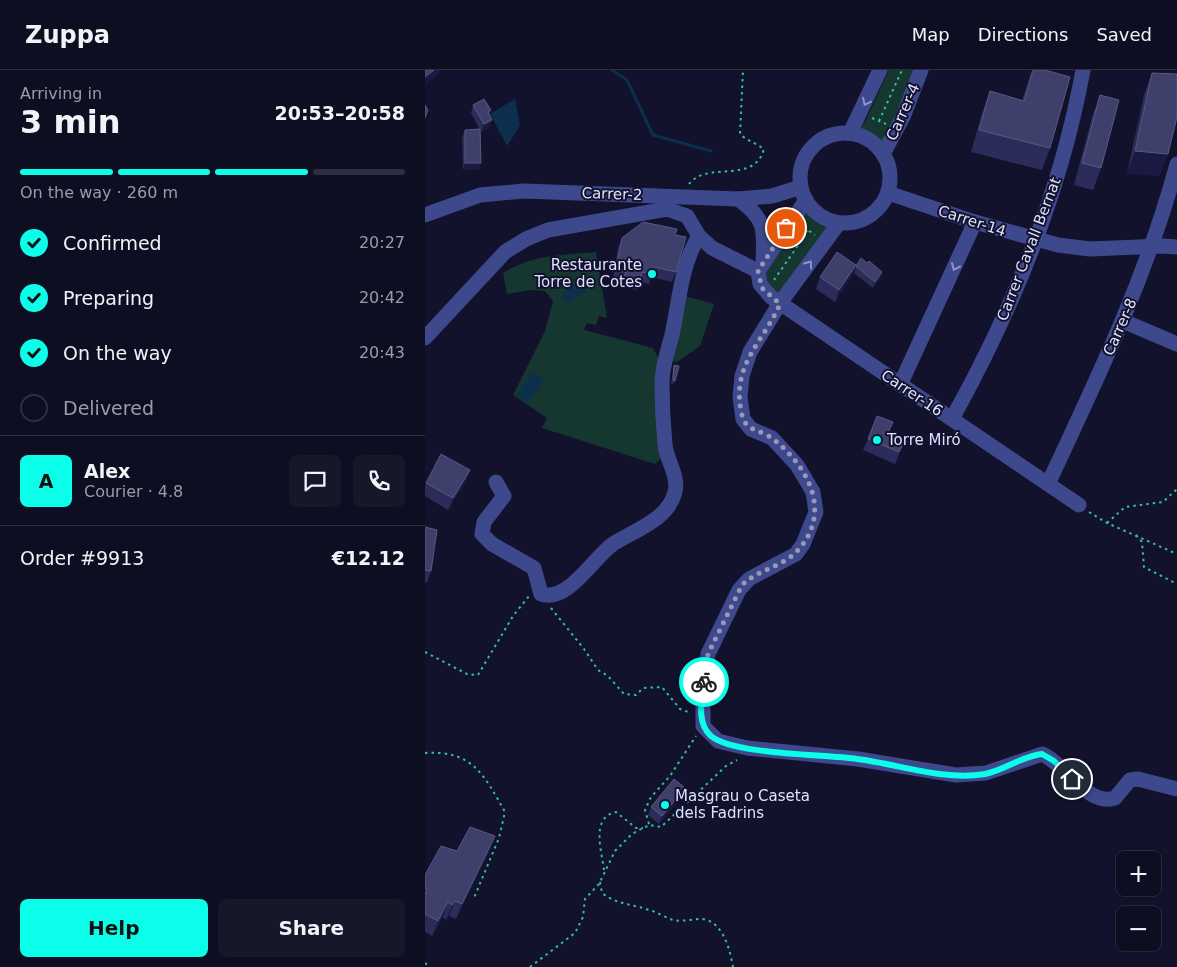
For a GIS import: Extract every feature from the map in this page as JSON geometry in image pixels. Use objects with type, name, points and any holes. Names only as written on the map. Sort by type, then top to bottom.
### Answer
[{"type":"street","points":[[850,133],[862,112],[880,70]]},
{"type":"street","name":"Carrer-4","points":[[883,154],[897,130],[921,70]]},
{"type":"street","name":"Carrer Cavall Bernat","points":[[952,419],[985,356],[1035,240],[1065,153],[1083,70]]},
{"type":"street","points":[[850,133],[870,140],[883,154],[888,165],[890,179],[888,193],[880,206],[869,216],[855,222],[839,223],[826,219],[815,211],[804,194],[801,173],[804,160],[812,148],[823,139],[836,134],[850,133]]},
{"type":"street","name":"Carrer-8","points":[[1048,484],[1123,320],[1144,268],[1150,246],[1162,217],[1177,164]]},
{"type":"street","name":"Carrer-2","points":[[425,215],[480,195],[523,191],[738,199],[804,194]]},
{"type":"street","name":"Carrer-14","points":[[888,193],[1035,240],[1082,249],[1150,246],[1177,247]]},
{"type":"street","points":[[760,266],[804,194]]},
{"type":"street","points":[[738,199],[749,207],[759,219],[764,232],[760,284],[765,292]]},
{"type":"street","points":[[425,338],[505,252],[548,230],[663,209],[687,216],[699,236],[717,251],[760,266]]},
{"type":"street","points":[[900,385],[975,222]]},
{"type":"street","points":[[839,223],[780,304],[746,361],[740,383],[741,414],[748,426],[772,438],[797,465],[813,492],[816,512],[803,544],[795,554],[749,579],[739,590],[708,654],[703,720],[718,741],[757,750],[858,759],[956,775],[986,774],[1042,754],[1054,761],[1085,789],[1105,800],[1115,798],[1130,780],[1137,778],[1177,789]]},
{"type":"street","points":[[496,482],[503,496],[484,522],[482,534],[492,544],[535,568],[541,594],[549,596],[557,595],[613,545],[659,516],[672,500],[676,481],[665,445],[662,382],[689,257],[699,236]]},
{"type":"street","name":"Carrer-16","points":[[765,292],[780,304],[1079,505]]},
{"type":"street","points":[[1123,320],[1177,344]]},
{"type":"path","points":[[683,197],[690,182],[698,176],[752,167],[762,158],[764,149],[756,143],[746,140],[740,134],[743,70]]},
{"type":"path","points":[[879,121],[902,70]]},
{"type":"path","points":[[862,112],[897,130]]},
{"type":"path","points":[[765,292],[808,230]]},
{"type":"path","points":[[1107,523],[1125,507],[1163,502],[1177,489]]},
{"type":"path","points":[[1079,505],[1107,523],[1177,554]]},
{"type":"path","points":[[1134,534],[1142,542],[1144,567],[1177,584]]},
{"type":"path","points":[[425,652],[467,674],[478,675],[522,602],[528,597],[541,594],[598,670],[608,676],[624,694],[636,695],[643,688],[662,687],[683,711],[703,720],[670,776],[651,797],[645,810],[650,825]]},
{"type":"path","points":[[530,967],[575,933],[583,917],[585,899],[600,882],[615,851],[632,834],[650,825],[661,827],[726,766],[757,750]]},
{"type":"path","points":[[425,753],[447,752],[468,761],[487,780],[505,812],[499,838],[474,898]]},
{"type":"path","points":[[604,873],[600,836],[604,818],[615,812],[636,828],[643,828]]},
{"type":"path","points":[[600,882],[602,893],[620,904],[642,908],[674,920],[703,919],[711,922],[723,935],[731,954],[733,967]]},
{"type":"path","points":[[425,963],[429,967]]},
{"type":"green space","points":[[889,70],[916,70],[884,145],[860,129]]},
{"type":"green space","points":[[805,211],[816,222],[827,228],[777,296],[771,292],[762,272]]},
{"type":"green space","points":[[596,252],[607,318],[599,316],[596,325],[587,323],[584,330],[653,348],[660,361],[662,457],[655,464],[542,428],[547,418],[513,395],[545,331],[553,301],[545,291],[531,290],[507,294],[503,273],[536,259]]},
{"type":"green space","points":[[685,296],[714,304],[700,346],[677,362],[672,361]]},
{"type":"water","points":[[515,99],[520,126],[507,146],[490,114]]},
{"type":"water","points":[[583,283],[586,288],[585,293],[578,295],[571,302],[566,301],[563,296],[566,290],[574,285]]},
{"type":"water","points":[[533,372],[544,379],[528,402],[517,395]]},
{"type":"building","points":[[425,70],[434,70],[425,77]]},
{"type":"building","points":[[1033,70],[1045,70],[1070,77],[1050,148],[979,130],[990,91],[1024,101]]},
{"type":"building","points":[[1152,73],[1177,74],[1177,117],[1168,154],[1135,151]]},
{"type":"building","points":[[1100,95],[1119,100],[1101,168],[1082,163]]},
{"type":"building","points":[[484,99],[491,110],[488,112],[492,120],[484,124],[473,105]]},
{"type":"building","points":[[425,105],[428,110],[425,118]]},
{"type":"building","points":[[480,129],[481,163],[465,163],[465,130]]},
{"type":"building","points":[[643,222],[677,229],[675,235],[686,237],[676,272],[654,267],[652,274],[642,272],[640,280],[624,277],[626,271],[616,269],[622,238]]},
{"type":"building","points":[[837,252],[856,265],[839,290],[820,277]]},
{"type":"building","points":[[861,258],[867,263],[869,261],[882,272],[875,282],[856,266]]},
{"type":"building","points":[[674,365],[679,366],[675,381],[673,380]]},
{"type":"building","points":[[877,416],[893,422],[887,435],[903,444],[899,452],[868,439]]},
{"type":"building","points":[[441,454],[470,470],[453,498],[426,483]]},
{"type":"building","points":[[425,527],[437,530],[431,571],[425,570]]},
{"type":"building","name":"Masgrau o Caseta dels Fadrins","points":[[674,779],[685,788],[662,816],[651,807]]},
{"type":"building","points":[[470,827],[495,836],[462,904],[455,901],[452,905],[448,902],[438,921],[425,914],[425,895],[427,890],[425,888],[425,875],[441,846],[457,851]]},
{"type":"waterway","points":[[612,70],[627,80],[653,135],[711,151]]},
{"type":"way so far","points":[[704,682],[708,654],[713,641],[742,585],[749,579],[795,554],[803,544],[815,520],[815,496],[802,472],[772,438],[748,426],[741,414],[740,405],[740,383],[746,361],[780,304],[762,288],[758,271],[786,228]]},
{"type":"place","name":"Restaurante Torre de Cotes","points":[[652,274]]},
{"type":"place","name":"Torre Miró","points":[[877,440]]},
{"type":"place","name":"Masgrau o Caseta dels Fadrins","points":[[665,805]]},
{"type":"route","points":[[704,682],[703,726],[718,741],[765,751],[858,759],[956,775],[986,774],[1030,756],[1042,754],[1048,756],[1072,779]]}]
